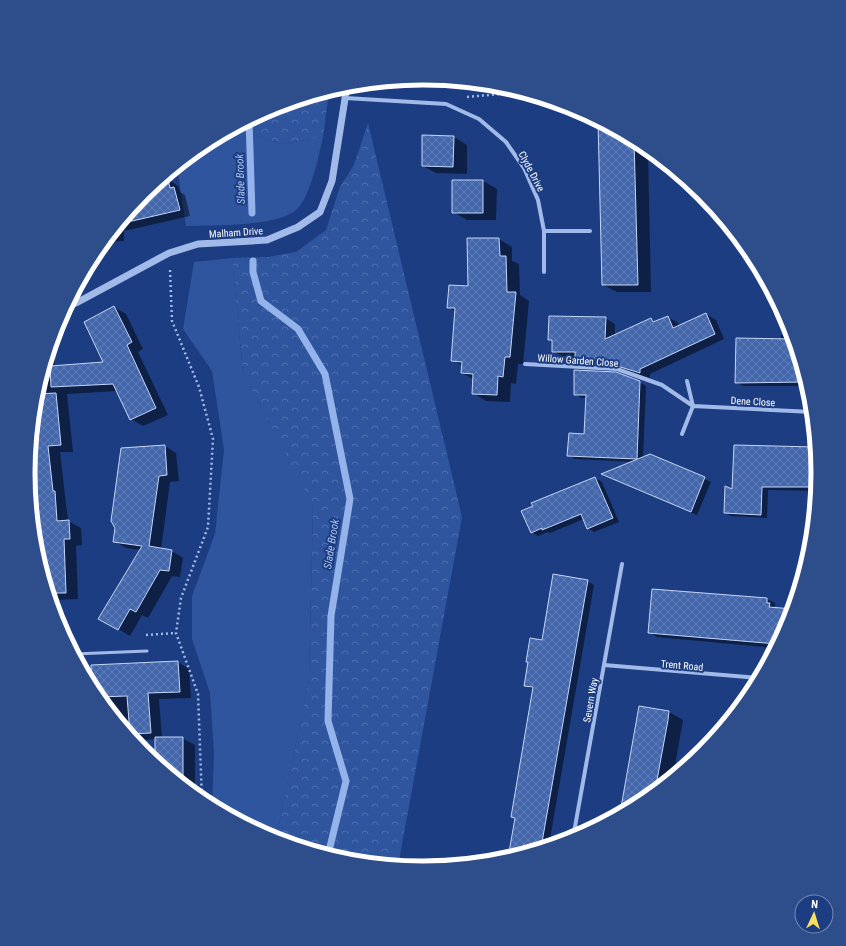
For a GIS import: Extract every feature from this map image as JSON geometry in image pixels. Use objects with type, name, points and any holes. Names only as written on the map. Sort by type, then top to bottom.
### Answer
[{"type":"street","name":"Malham Drive","points":[[75,302],[118,281],[170,253],[198,244],[230,244],[267,240],[298,227],[320,212],[332,181],[345,92]]},
{"type":"street","points":[[345,98],[446,104]]},
{"type":"street","name":"Clyde Drive","points":[[446,104],[479,119],[506,142],[524,168],[538,200],[544,231],[544,272]]},
{"type":"street","points":[[544,231],[590,231]]},
{"type":"street","name":"Willow Garden Close","points":[[525,364],[617,369],[662,385],[693,406]]},
{"type":"street","points":[[682,434],[693,406],[687,381]]},
{"type":"street","name":"Dene Close","points":[[693,406],[806,412]]},
{"type":"street","name":"Severn Way","points":[[575,830],[622,564]]},
{"type":"street","name":"Trent Road","points":[[604,665],[753,677]]},
{"type":"lane","points":[[80,654],[147,651]]},
{"type":"path","points":[[446,104],[468,96],[504,93]]},
{"type":"path","points":[[321,99],[345,98]]},
{"type":"path","points":[[170,253],[172,321],[199,387],[214,438],[208,527],[181,598],[176,633],[198,694],[202,792]]},
{"type":"green space","points":[[328,97],[323,137],[281,144],[241,130],[298,106]]},
{"type":"green space","points":[[368,123],[462,517],[399,860],[347,854],[323,848],[277,832],[309,681],[313,506],[243,372],[232,258],[268,257],[296,252],[326,230],[340,187],[354,165]]},
{"type":"green space","points":[[241,130],[281,144],[323,137],[309,187],[305,197],[295,211],[285,216],[258,223],[186,226],[178,172],[207,150]]},
{"type":"green space","points":[[232,258],[243,372],[313,505],[309,681],[277,832],[251,821],[212,799],[214,753],[210,693],[192,639],[192,596],[215,534],[224,450],[212,371],[183,329],[194,262]]},
{"type":"building","points":[[598,127],[634,147],[638,285],[602,285]]},
{"type":"building","points":[[422,135],[454,136],[453,167],[422,166]]},
{"type":"building","points":[[168,180],[170,188],[174,187],[180,210],[127,222]]},
{"type":"building","points":[[452,180],[483,180],[483,213],[452,213]]},
{"type":"building","points":[[467,238],[499,238],[500,256],[506,256],[507,292],[516,292],[510,357],[505,357],[503,377],[498,376],[497,395],[472,394],[473,374],[461,373],[462,362],[451,361],[455,308],[447,308],[449,285],[468,286]]},
{"type":"building","points":[[114,306],[132,342],[127,345],[156,408],[130,420],[113,384],[51,387],[50,366],[103,362],[84,322]]},
{"type":"building","points":[[706,313],[715,334],[640,369],[640,373],[617,366],[575,363],[575,352],[552,352],[552,340],[548,340],[549,316],[606,317],[605,339],[651,318],[653,322],[668,316],[673,328]]},
{"type":"building","points":[[736,338],[786,339],[800,382],[735,383]]},
{"type":"building","points":[[574,370],[616,372],[640,381],[637,459],[567,456],[569,433],[584,434],[586,395],[574,395]]},
{"type":"building","points":[[56,393],[61,445],[48,446],[53,491],[55,491],[57,521],[69,520],[70,539],[64,539],[66,593],[54,593],[42,549],[38,524],[35,473],[38,422],[43,394]]},
{"type":"building","points":[[165,445],[167,475],[159,476],[149,546],[172,550],[169,571],[160,570],[136,612],[130,609],[118,630],[98,619],[142,546],[113,542],[115,528],[111,521],[121,448]]},
{"type":"building","points":[[734,445],[810,447],[810,487],[762,487],[761,515],[724,513],[725,486],[732,489]]},
{"type":"building","points":[[650,454],[705,477],[691,512],[601,474]]},
{"type":"building","points":[[595,477],[613,518],[587,529],[581,514],[531,533],[521,511],[533,506],[531,503]]},
{"type":"building","points":[[553,574],[588,580],[542,842],[509,851],[515,818],[511,817],[533,687],[524,686],[528,662],[526,662],[530,638],[542,640]]},
{"type":"building","points":[[652,589],[767,598],[767,603],[770,603],[769,607],[786,608],[772,644],[648,633]]},
{"type":"building","points":[[178,661],[180,692],[148,693],[151,733],[136,734],[129,727],[127,696],[106,697],[91,674],[91,665]]},
{"type":"building","points":[[639,706],[669,711],[656,783],[621,807]]},
{"type":"building","points":[[155,737],[183,737],[183,778],[167,765],[155,753]]},
{"type":"waterway","name":"Slade Brook","points":[[249,126],[252,213]]},
{"type":"waterway","name":"Slade Brook","points":[[253,261],[253,272],[261,301],[298,329],[325,374],[350,499],[331,616],[328,721],[346,781],[329,850]]}]
